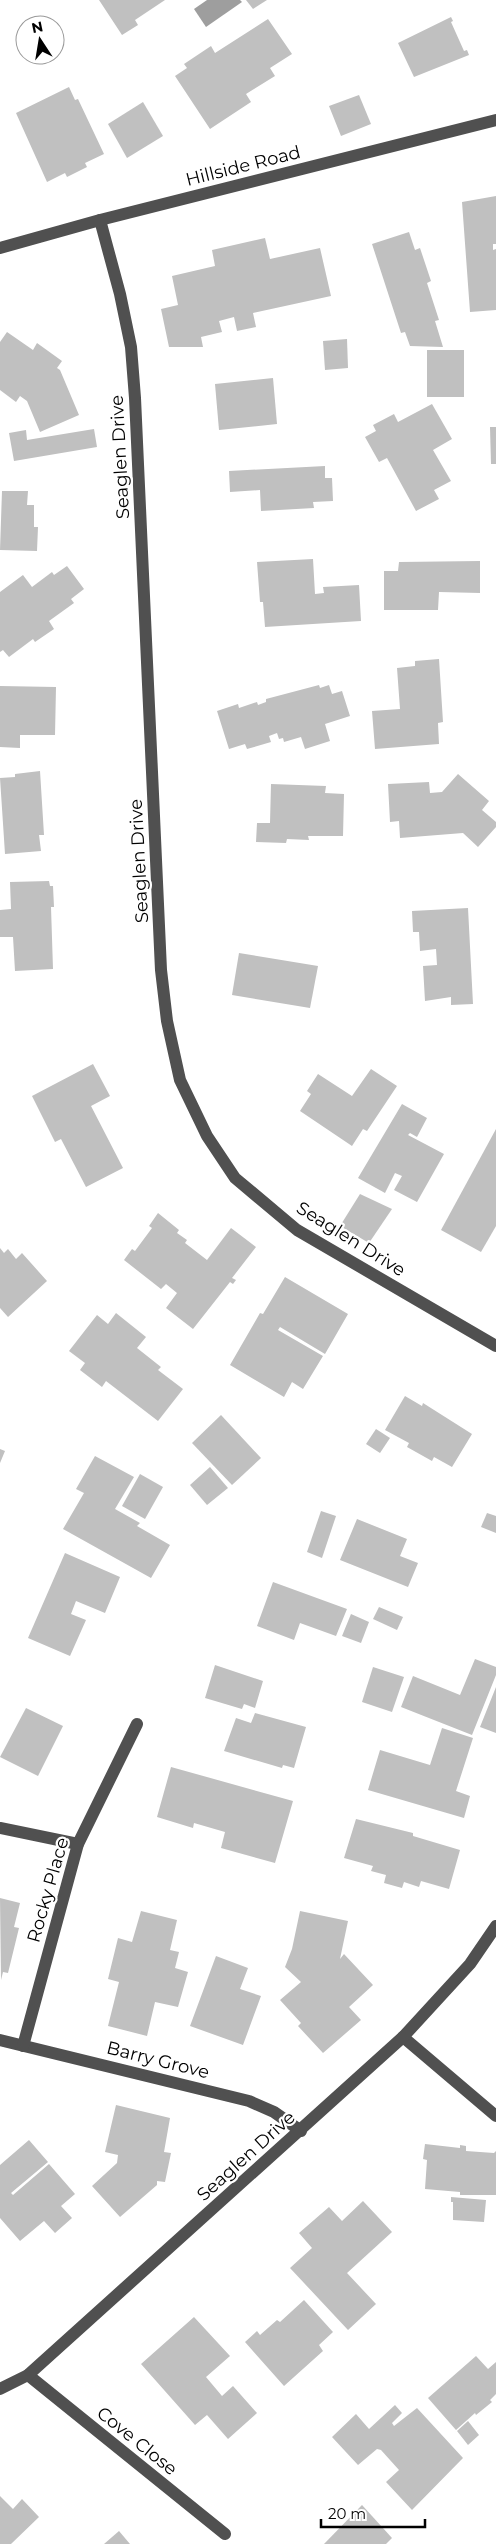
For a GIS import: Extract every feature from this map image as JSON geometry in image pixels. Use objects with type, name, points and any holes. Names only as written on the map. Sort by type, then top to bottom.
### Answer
[{"type":"street","name":"Hillside Road","points":[[0,248],[100,220],[496,120]]},
{"type":"street","name":"Seaglen Drive","points":[[100,220],[120,294],[131,347],[136,408],[161,970],[167,1021],[180,1080],[207,1136],[235,1178],[297,1230],[496,1346]]},
{"type":"street","name":"Rocky Place","points":[[23,2046],[78,1844],[137,1724]]},
{"type":"street","points":[[0,1828],[78,1844]]},
{"type":"street","name":"Seaglen Drive","points":[[0,2389],[28,2376],[402,2037],[470,1964],[496,1926]]},
{"type":"street","points":[[402,2037],[496,2116]]},
{"type":"street","name":"Barry Grove","points":[[0,2040],[249,2101],[274,2112],[300,2131]]},
{"type":"street","name":"Cove Close","points":[[28,2376],[225,2534]]},
{"type":"shaded area","points":[[207,0],[240,0],[242,2],[206,27],[194,9]]},
{"type":"building","points":[[99,0],[165,0],[135,20],[138,25],[122,35]]},
{"type":"building","points":[[246,0],[267,0],[253,9]]},
{"type":"building","points":[[451,17],[453,21],[451,22],[464,51],[467,50],[469,55],[414,77],[398,43]]},
{"type":"building","points":[[268,19],[292,54],[270,68],[275,76],[246,94],[251,102],[210,129],[175,76],[187,68],[184,64],[211,46],[215,53]]},
{"type":"building","points":[[69,87],[75,100],[78,99],[104,154],[85,163],[87,167],[67,177],[65,173],[47,182],[16,113]]},
{"type":"building","points":[[359,95],[371,124],[341,136],[329,106]]},
{"type":"building","points":[[143,102],[163,136],[127,158],[108,124]]},
{"type":"building","points":[[496,196],[496,244],[493,244],[493,250],[496,249],[496,310],[470,312],[462,202]]},
{"type":"building","points":[[409,232],[415,250],[420,248],[431,281],[427,283],[439,320],[435,321],[443,347],[410,346],[405,332],[401,333],[372,244]]},
{"type":"building","points":[[265,238],[270,259],[320,248],[331,296],[253,313],[256,327],[237,331],[234,317],[219,321],[222,332],[201,337],[203,347],[169,347],[161,309],[178,305],[172,276],[215,266],[212,250]]},
{"type":"building","points":[[7,332],[33,350],[37,343],[62,361],[57,368],[60,370],[79,415],[40,432],[27,401],[20,396],[16,402],[0,390],[0,342]]},
{"type":"building","points":[[347,339],[348,368],[325,370],[323,341]]},
{"type":"building","points":[[427,350],[464,350],[464,397],[427,397]]},
{"type":"building","points":[[273,378],[277,424],[219,430],[215,384]]},
{"type":"building","points":[[432,404],[452,439],[433,450],[451,481],[434,490],[439,499],[416,511],[387,458],[379,462],[365,437],[376,431],[373,425],[394,414],[398,422]]},
{"type":"building","points":[[490,427],[496,427],[496,464],[491,464]]},
{"type":"building","points":[[94,429],[97,447],[14,461],[9,433],[26,430],[27,440]]},
{"type":"building","points":[[325,466],[325,478],[332,478],[333,501],[313,502],[314,508],[261,511],[260,490],[230,492],[229,471]]},
{"type":"building","points":[[2,491],[28,491],[27,505],[34,505],[34,527],[38,527],[37,551],[0,550]]},
{"type":"building","points":[[313,559],[315,594],[324,593],[323,587],[359,585],[361,621],[265,627],[263,602],[260,602],[257,562]]},
{"type":"building","points":[[480,561],[480,593],[439,592],[438,610],[384,610],[384,571],[398,571],[399,562]]},
{"type":"building","points":[[67,566],[84,589],[71,599],[74,603],[49,621],[54,629],[35,642],[33,639],[9,657],[3,650],[0,652],[0,592],[23,575],[32,587],[52,572],[54,575]]},
{"type":"building","points":[[439,659],[443,722],[438,723],[439,744],[375,749],[372,711],[400,709],[397,668],[415,666],[415,661]]},
{"type":"building","points":[[319,685],[320,688],[329,685],[332,694],[342,691],[350,716],[325,724],[330,741],[305,749],[301,737],[284,742],[283,738],[279,739],[277,733],[269,736],[271,742],[247,749],[245,744],[229,749],[217,711],[238,704],[239,708],[257,702],[258,705],[266,702],[266,699]]},
{"type":"building","points":[[0,686],[56,687],[55,735],[20,735],[20,748],[0,747]]},
{"type":"building","points":[[40,771],[44,835],[39,835],[41,851],[5,854],[0,778],[15,777],[15,774]]},
{"type":"building","points":[[458,774],[489,801],[482,810],[496,822],[496,827],[478,847],[463,833],[400,838],[399,821],[390,822],[388,784],[429,782],[430,793],[442,792]]},
{"type":"building","points":[[271,784],[326,786],[325,793],[344,794],[343,836],[308,836],[309,840],[287,839],[286,843],[256,842],[257,823],[270,823]]},
{"type":"building","points":[[49,881],[50,886],[53,886],[54,907],[51,907],[53,969],[15,971],[13,937],[0,937],[0,910],[11,909],[10,882]]},
{"type":"building","points":[[468,908],[473,1004],[451,1005],[451,997],[425,1001],[423,966],[437,965],[436,949],[420,951],[419,932],[413,932],[412,911]]},
{"type":"building","points":[[239,953],[318,966],[310,1008],[232,995]]},
{"type":"building","points":[[93,1064],[110,1096],[91,1106],[123,1168],[86,1187],[61,1139],[55,1142],[32,1096]]},
{"type":"building","points":[[371,1069],[397,1086],[367,1131],[363,1129],[352,1146],[300,1111],[311,1094],[307,1091],[318,1074],[352,1096]]},
{"type":"building","points":[[402,1104],[427,1118],[417,1137],[410,1133],[408,1135],[444,1154],[417,1202],[394,1190],[402,1176],[395,1173],[385,1193],[358,1178]]},
{"type":"building","points":[[496,1129],[496,1226],[481,1252],[441,1230]]},
{"type":"building","points":[[360,1194],[392,1209],[369,1243],[340,1226]]},
{"type":"building","points":[[158,1213],[179,1230],[177,1233],[187,1240],[185,1243],[207,1260],[231,1228],[256,1247],[232,1278],[236,1280],[233,1284],[230,1282],[193,1329],[166,1308],[177,1293],[166,1284],[161,1289],[124,1260],[132,1249],[135,1251],[152,1228],[149,1226]]},
{"type":"building","points":[[0,1248],[4,1253],[8,1249],[16,1259],[22,1253],[47,1281],[8,1317],[0,1308]]},
{"type":"building","points":[[285,1277],[348,1314],[325,1354],[280,1327],[278,1330],[323,1356],[303,1389],[292,1382],[284,1397],[230,1365],[260,1313],[263,1314]]},
{"type":"building","points":[[116,1313],[146,1337],[137,1348],[161,1367],[158,1370],[183,1389],[158,1421],[106,1381],[102,1387],[80,1370],[85,1363],[69,1351],[97,1315],[108,1324]]},
{"type":"building","points":[[405,1396],[422,1406],[423,1403],[472,1434],[452,1467],[434,1457],[432,1461],[407,1447],[409,1443],[385,1430]]},
{"type":"building","points":[[221,1415],[261,1458],[232,1485],[192,1443]]},
{"type":"building","points":[[376,1429],[390,1438],[380,1453],[366,1444]]},
{"type":"building","points":[[0,1449],[5,1451],[0,1463]]},
{"type":"building","points":[[95,1456],[134,1477],[115,1509],[140,1523],[137,1526],[170,1545],[151,1578],[63,1529],[84,1493],[76,1489]]},
{"type":"building","points":[[210,1467],[228,1488],[207,1505],[190,1485]]},
{"type":"building","points":[[140,1474],[163,1487],[145,1519],[122,1506]]},
{"type":"building","points":[[321,1511],[336,1516],[322,1558],[307,1552]]},
{"type":"building","points":[[487,1513],[496,1516],[496,1533],[481,1527]]},
{"type":"building","points":[[357,1519],[407,1539],[400,1556],[418,1563],[408,1587],[340,1560]]},
{"type":"building","points":[[65,1553],[120,1577],[105,1613],[76,1601],[71,1614],[86,1620],[70,1656],[28,1638]]},
{"type":"building","points":[[273,1582],[347,1609],[336,1636],[300,1623],[294,1640],[257,1626]]},
{"type":"building","points":[[379,1607],[403,1617],[397,1630],[373,1619]]},
{"type":"building","points":[[351,1614],[369,1622],[361,1643],[342,1636]]},
{"type":"building","points":[[475,1659],[496,1667],[496,1675],[472,1735],[401,1707],[413,1676],[460,1695]]},
{"type":"building","points":[[215,1665],[263,1681],[255,1708],[244,1704],[242,1709],[205,1698]]},
{"type":"building","points":[[373,1667],[404,1677],[392,1712],[362,1702]]},
{"type":"building","points":[[496,1687],[496,1733],[480,1727]]},
{"type":"building","points":[[26,1708],[63,1726],[38,1776],[0,1757]]},
{"type":"building","points":[[255,1713],[306,1727],[294,1768],[283,1765],[282,1768],[224,1751],[236,1718],[251,1723]]},
{"type":"building","points":[[442,1728],[473,1738],[456,1791],[470,1796],[464,1818],[368,1790],[380,1750],[430,1765]]},
{"type":"building","points":[[171,1767],[293,1801],[275,1863],[221,1848],[225,1832],[194,1823],[193,1828],[157,1817]]},
{"type":"building","points":[[356,1819],[413,1833],[413,1836],[460,1850],[449,1889],[421,1881],[419,1887],[404,1882],[402,1888],[384,1883],[386,1875],[371,1871],[373,1866],[344,1858]]},
{"type":"building","points":[[0,1898],[20,1903],[14,1927],[19,1928],[8,1973],[3,1972],[1,1980]]},
{"type":"building","points":[[141,1911],[177,1920],[170,1950],[179,1952],[175,1968],[188,1972],[178,2007],[155,2002],[147,2036],[108,2026],[119,1982],[108,1979],[118,1938],[132,1942]]},
{"type":"building","points":[[300,1911],[348,1921],[340,1959],[344,1954],[373,1985],[349,2007],[361,2020],[323,2053],[298,2026],[301,2023],[280,2000],[301,1982],[285,1967],[292,1949]]},
{"type":"building","points":[[216,1956],[248,1968],[240,1989],[261,1996],[243,2045],[190,2026]]},
{"type":"building","points":[[116,2105],[170,2118],[164,2152],[171,2153],[165,2182],[157,2181],[157,2185],[120,2217],[92,2186],[117,2163],[118,2155],[105,2152]]},
{"type":"building","points":[[29,2140],[48,2162],[11,2193],[13,2195],[49,2164],[75,2194],[61,2206],[72,2218],[55,2233],[44,2221],[20,2241],[0,2218],[0,2165]]},
{"type":"building","points":[[425,2144],[460,2148],[460,2145],[466,2146],[466,2151],[494,2153],[496,2151],[496,2195],[460,2195],[460,2192],[425,2189],[427,2160],[423,2159]]},
{"type":"building","points":[[451,2197],[486,2200],[484,2222],[453,2220],[453,2202],[451,2202]]},
{"type":"building","points":[[363,2201],[392,2232],[347,2273],[376,2304],[348,2330],[290,2268],[312,2248],[299,2233],[329,2207],[342,2221]]},
{"type":"building","points":[[304,2300],[333,2332],[319,2345],[323,2351],[284,2386],[245,2342],[257,2331],[260,2335],[277,2320],[280,2322]]},
{"type":"building","points":[[194,2317],[230,2356],[206,2377],[222,2396],[233,2386],[257,2413],[228,2439],[207,2415],[195,2425],[141,2364]]},
{"type":"building","points":[[476,2356],[488,2369],[496,2362],[496,2394],[490,2400],[492,2402],[476,2415],[475,2413],[456,2430],[428,2398]]},
{"type":"building","points":[[395,2405],[402,2413],[392,2423],[394,2426],[417,2408],[463,2458],[412,2510],[386,2482],[399,2470],[381,2450],[377,2449],[358,2465],[332,2437],[356,2414],[369,2429]]},
{"type":"building","points":[[468,2421],[479,2435],[468,2445],[457,2431]]},
{"type":"building","points":[[0,2496],[13,2509],[22,2499],[39,2517],[11,2544],[0,2544]]},
{"type":"building","points":[[362,2505],[392,2538],[386,2544],[324,2544]]},
{"type":"building","points":[[119,2531],[130,2544],[104,2544]]}]
